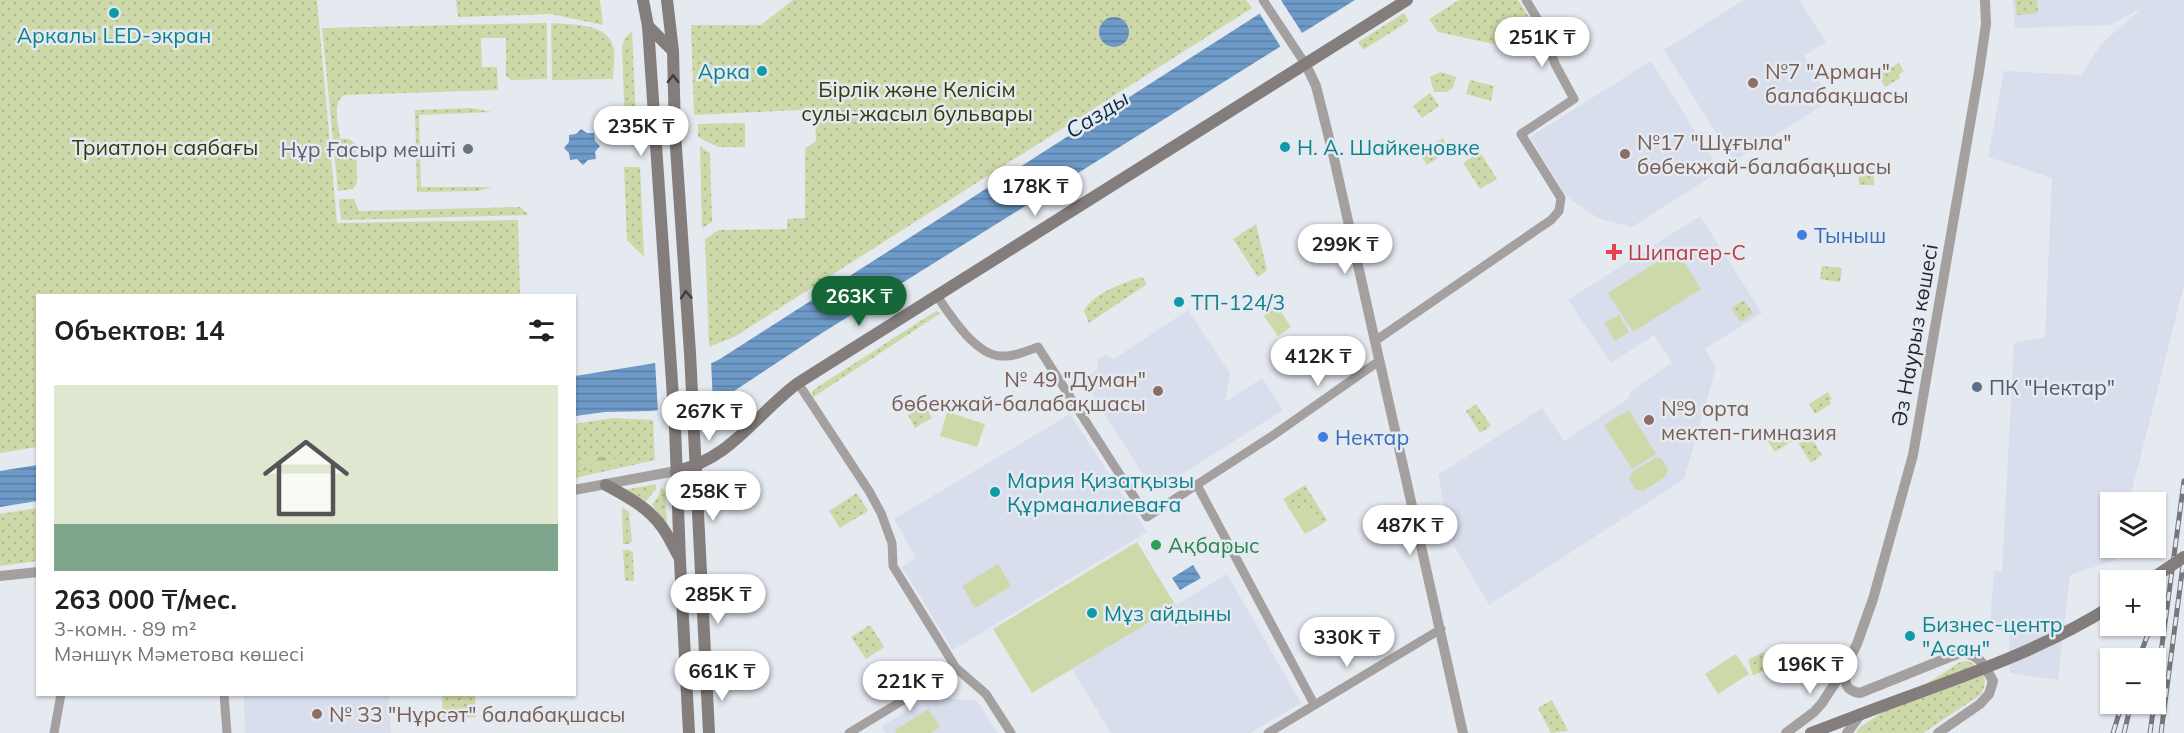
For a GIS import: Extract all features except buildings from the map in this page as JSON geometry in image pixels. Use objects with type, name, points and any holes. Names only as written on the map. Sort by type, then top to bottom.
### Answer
[{"type":"main road","points":[[643,0],[648,26],[675,420],[689,733]]},
{"type":"main road","points":[[667,0],[673,51],[674,119],[690,353],[709,733]]},
{"type":"main road","points":[[676,471],[695,467],[716,456],[736,440],[769,406],[798,383],[1407,0]]},
{"type":"main road","points":[[648,26],[673,51]]},
{"type":"main road","points":[[658,197],[665,221],[674,233],[682,236]]},
{"type":"main road","points":[[606,485],[653,516],[663,527],[680,558]]},
{"type":"main road","points":[[2165,570],[2184,557]]},
{"type":"main road","points":[[681,580],[701,579]]},
{"type":"main road","points":[[1810,733],[2021,652],[2100,613]]},
{"type":"main road","points":[[686,673],[705,673]]},
{"type":"street","points":[[1375,341],[1551,220],[1559,211],[1561,198],[1521,134],[1574,99],[1555,64],[1543,28],[1526,0]]},
{"type":"street","name":"Әз Наурыз көшесі","points":[[1786,733],[1818,708],[1845,668],[1857,644],[1873,599],[1913,455],[1980,72],[1986,24],[1985,0]]},
{"type":"street","points":[[1265,2],[1306,65],[1316,86],[1463,733]]},
{"type":"street","points":[[937,296],[956,324],[982,349],[998,356],[1008,356],[1038,347],[1147,517],[1272,436],[1379,361]]},
{"type":"street","points":[[798,383],[881,513],[892,543],[893,566],[956,668],[986,694],[1011,733]]},
{"type":"street","points":[[576,490],[676,471]]},
{"type":"street","points":[[1197,485],[1314,704]]},
{"type":"street","points":[[0,576],[36,572]]},
{"type":"street","points":[[1268,733],[1441,629]]},
{"type":"street","points":[[1845,668],[1844,680],[1848,688],[1852,692],[1860,693],[1962,652],[1975,655],[1984,664],[1993,681],[1989,694],[1980,704],[1938,733]]},
{"type":"street","points":[[849,733],[956,668]]},
{"type":"street","points":[[54,733],[61,696]]},
{"type":"street","points":[[224,696],[227,733]]},
{"type":"street","points":[[1847,733],[1861,714]]},
{"type":"shaded area","name":"№7 \"Арман\" балабақшасы","points":[[1744,0],[1799,0],[1826,42],[1804,56],[1831,100],[1734,161],[1664,50]]},
{"type":"shaded area","points":[[2013,0],[2184,0],[2184,285],[2132,492],[2100,492],[2100,558],[2116,558],[2115,560],[2070,575],[2058,680],[2010,673],[2009,635],[1990,625],[1994,570],[2002,572],[2014,343],[2045,337],[2052,178],[1988,157],[2004,71],[2081,75],[2101,44],[2142,8],[2110,25],[2015,28]]},
{"type":"shaded area","name":"№17 \"Шұғыла\" бөбекжай-балабақшасы","points":[[1651,61],[1720,171],[1632,227],[1598,218],[1567,197],[1530,137]]},
{"type":"shaded area","name":"№9 орта мектеп-гимназия","points":[[1700,216],[1762,313],[1705,349],[1716,368],[1684,479],[1489,605],[1451,541],[1438,475],[1542,408],[1564,441],[1629,398],[1631,391],[1672,363],[1654,335],[1611,363],[1568,300]]},
{"type":"shaded area","name":"№ 49 \"Думан\" бөбекжай-балабақшасы","points":[[1188,310],[1230,373],[1225,402],[1262,378],[1283,410],[1154,492],[1083,380],[1097,370],[1098,360],[1106,354],[1114,359]]},
{"type":"shaded area","points":[[1070,414],[1147,532],[953,650],[902,567],[916,558],[894,519]]},
{"type":"shaded area","points":[[1227,574],[1301,703],[1250,733],[1111,733],[1072,669]]},
{"type":"shaded area","name":"№ 33 \"Нұрсәт\" балабақшасы","points":[[244,696],[389,696],[391,733],[245,733]]},
{"type":"shaded area","points":[[931,696],[977,701],[998,733],[886,733],[882,726]]},
{"type":"green space","name":"Триатлон саябағы","points":[[0,0],[317,0],[337,223],[518,220],[520,294],[36,294],[36,447],[0,453]]},
{"type":"green space","points":[[456,0],[600,0],[603,25],[551,14],[458,17]]},
{"type":"green space","name":"Бірлік және Келісім сулы-жасыл бульвары","points":[[793,0],[1246,0],[1252,8],[734,337],[709,347],[705,239],[719,230],[787,229],[787,219],[805,218],[805,149],[816,141],[815,120],[800,110],[694,115],[691,25],[761,25]]},
{"type":"green space","points":[[1459,0],[1518,0],[1536,28],[1508,47],[1438,32],[1429,19]]},
{"type":"green space","points":[[2015,0],[2037,0],[2038,13],[2017,15]]},
{"type":"green space","points":[[1404,13],[1409,21],[1363,50],[1358,42]]},
{"type":"green space","points":[[547,23],[547,79],[511,80],[506,76],[506,38],[481,38],[482,67],[497,67],[498,90],[345,95],[341,98],[337,108],[340,139],[349,139],[356,144],[357,183],[353,189],[338,191],[322,28]]},
{"type":"green space","points":[[551,23],[586,26],[609,38],[614,50],[613,79],[552,80]]},
{"type":"green space","points":[[632,31],[636,124],[625,127],[622,46],[625,38]]},
{"type":"green space","points":[[1899,63],[1904,71],[1898,75],[1900,78],[1885,87],[1878,75]]},
{"type":"green space","points":[[1440,72],[1456,77],[1453,88],[1447,92],[1434,92],[1430,77]]},
{"type":"green space","points":[[1470,80],[1494,86],[1491,101],[1466,94]]},
{"type":"green space","points":[[1430,93],[1439,106],[1422,118],[1413,106]]},
{"type":"green space","points":[[471,108],[492,112],[419,115],[421,187],[492,187],[478,191],[417,192],[415,110]]},
{"type":"green space","points":[[745,123],[745,147],[718,147],[698,137],[698,124]]},
{"type":"green space","points":[[1443,138],[1450,150],[1427,165],[1419,153]]},
{"type":"green space","points":[[700,146],[710,153],[712,222],[702,228]]},
{"type":"green space","points":[[1480,152],[1497,179],[1480,189],[1463,163]]},
{"type":"green space","points":[[624,167],[640,167],[644,257],[627,240]]},
{"type":"green space","points":[[1859,168],[1874,168],[1874,185],[1859,185]]},
{"type":"green space","points":[[339,199],[354,199],[359,211],[520,207],[529,215],[341,220]]},
{"type":"green space","points":[[1256,224],[1267,270],[1258,277],[1233,239]]},
{"type":"green space","points":[[1676,250],[1701,289],[1633,332],[1608,293]]},
{"type":"green space","points":[[1822,266],[1842,268],[1840,282],[1820,279]]},
{"type":"green space","points":[[1142,277],[1147,284],[1089,323],[1084,311],[1094,299],[1118,285]]},
{"type":"green space","points":[[1744,300],[1753,313],[1741,322],[1731,308]]},
{"type":"green space","points":[[1277,306],[1291,327],[1278,336],[1264,316]]},
{"type":"green space","points":[[936,311],[941,313],[812,398],[813,390]]},
{"type":"green space","points":[[1619,315],[1629,332],[1615,341],[1604,323]]},
{"type":"green space","points":[[1828,392],[1832,399],[1831,404],[1815,414],[1809,404]]},
{"type":"green space","points":[[1476,404],[1491,426],[1480,433],[1466,411]]},
{"type":"green space","points":[[925,405],[932,418],[915,428],[908,415]]},
{"type":"green space","points":[[1629,410],[1656,454],[1632,469],[1604,425]]},
{"type":"green space","points":[[947,412],[985,424],[977,447],[940,436]]},
{"type":"green space","points":[[612,418],[653,420],[655,460],[576,478],[576,424]]},
{"type":"green space","points":[[1786,427],[1794,440],[1775,452],[1767,440]]},
{"type":"green space","points":[[1806,435],[1810,436],[1822,455],[1811,463],[1797,441]]},
{"type":"green space","points":[[610,457],[623,462],[576,472],[576,460]]},
{"type":"green space","points":[[1657,457],[1662,459],[1668,469],[1666,476],[1643,491],[1635,489],[1629,479],[1632,472]]},
{"type":"green space","points":[[656,484],[656,489],[646,501],[624,490]]},
{"type":"green space","points":[[1305,485],[1327,520],[1321,525],[1307,503],[1292,513],[1283,499]]},
{"type":"green space","points":[[661,487],[665,491],[667,525],[652,505]]},
{"type":"green space","points":[[857,493],[868,511],[840,528],[829,511]]},
{"type":"green space","points":[[1307,503],[1321,525],[1305,534],[1292,513]]},
{"type":"green space","points":[[622,507],[629,512],[632,541],[629,544],[623,544]]},
{"type":"green space","points":[[36,508],[36,561],[0,566],[0,514]]},
{"type":"green space","points":[[1137,542],[1176,606],[1032,693],[993,629]]},
{"type":"green space","points":[[623,550],[630,550],[633,553],[634,581],[625,581]]},
{"type":"green space","points":[[998,564],[1011,586],[975,608],[962,586]]},
{"type":"green space","points":[[870,625],[884,647],[866,659],[851,637]]},
{"type":"green space","points":[[1763,652],[1773,668],[1753,675],[1748,660]]},
{"type":"green space","points":[[1736,654],[1749,674],[1718,694],[1705,674]]},
{"type":"green space","points":[[1968,661],[1978,667],[1985,680],[1980,695],[1923,733],[1856,733],[1860,727],[1960,662]]},
{"type":"green space","points":[[442,696],[475,696],[476,717],[443,719]]},
{"type":"green space","points":[[1552,700],[1568,731],[1551,733],[1538,708]]},
{"type":"green space","points":[[928,709],[940,727],[931,733],[896,733],[894,731]]},
{"type":"water","points":[[1281,0],[1355,0],[822,333],[716,403],[651,411],[605,412],[576,416],[576,376],[662,362],[712,363]]},
{"type":"water","points":[[1114,17],[1125,21],[1129,32],[1125,43],[1114,47],[1103,43],[1099,32],[1103,21]]},
{"type":"water","points":[[581,129],[587,133],[594,133],[595,141],[600,146],[595,152],[596,159],[588,160],[583,165],[577,159],[570,160],[569,153],[564,148],[569,142],[569,135],[576,134]]},
{"type":"water","points":[[36,465],[36,501],[0,507],[0,471]]},
{"type":"water","points":[[1193,565],[1201,578],[1180,590],[1172,578]]},
{"type":"pier","points":[[1275,0],[1281,0],[1304,36],[1282,49],[1258,11]]},
{"type":"pier","points":[[662,359],[711,360],[713,406],[658,413],[655,361]]},
{"type":"railway","points":[[2162,648],[2184,481]]},
{"type":"railway","points":[[2161,733],[2184,557]]},
{"type":"railway","points":[[2143,648],[2147,636]]},
{"type":"railway","points":[[2113,733],[2119,714]]},
{"type":"railway","points":[[2124,733],[2129,714]]},
{"type":"railway","points":[[2150,733],[2153,714]]},
{"type":"place","name":"Аркалы LED-экран","points":[[114,13]]},
{"type":"place","name":"Арка","points":[[762,71]]},
{"type":"place","name":"№7 \"Арман\" балабақшасы","points":[[1753,83]]},
{"type":"place","name":"Н. А. Шайкеновке","points":[[1285,147]]},
{"type":"place","name":"Нұр Ғасыр мешіті","points":[[468,149]]},
{"type":"place","name":"№17 \"Шұғыла\" бөбекжай-балабақшасы","points":[[1625,154]]},
{"type":"place","name":"Тыныш","points":[[1802,235]]},
{"type":"place","name":"Шипагер-С","points":[[1614,252]]},
{"type":"place","name":"ТП-124/3","points":[[1179,302]]},
{"type":"place","name":"ПК \"Нектар\"","points":[[1977,387]]},
{"type":"place","name":"№ 49 \"Думан\" бөбекжай-балабақшасы","points":[[1158,391]]},
{"type":"place","name":"№9 орта мектеп-гимназия","points":[[1649,420]]},
{"type":"place","name":"Нектар","points":[[1323,437]]},
{"type":"place","name":"Мария Қизатқызы Құрманалиеваға","points":[[995,492]]},
{"type":"place","name":"Ақбарыс","points":[[1156,545]]},
{"type":"place","name":"Мұз айдыны","points":[[1092,613]]},
{"type":"place","name":"Бизнес-центр \"Асан\"","points":[[1910,636]]},
{"type":"place","name":"№ 33 \"Нұрсәт\" балабақшасы","points":[[317,714]]},
{"type":"water label","name":"Сазды","points":[[1097,114]]}]
